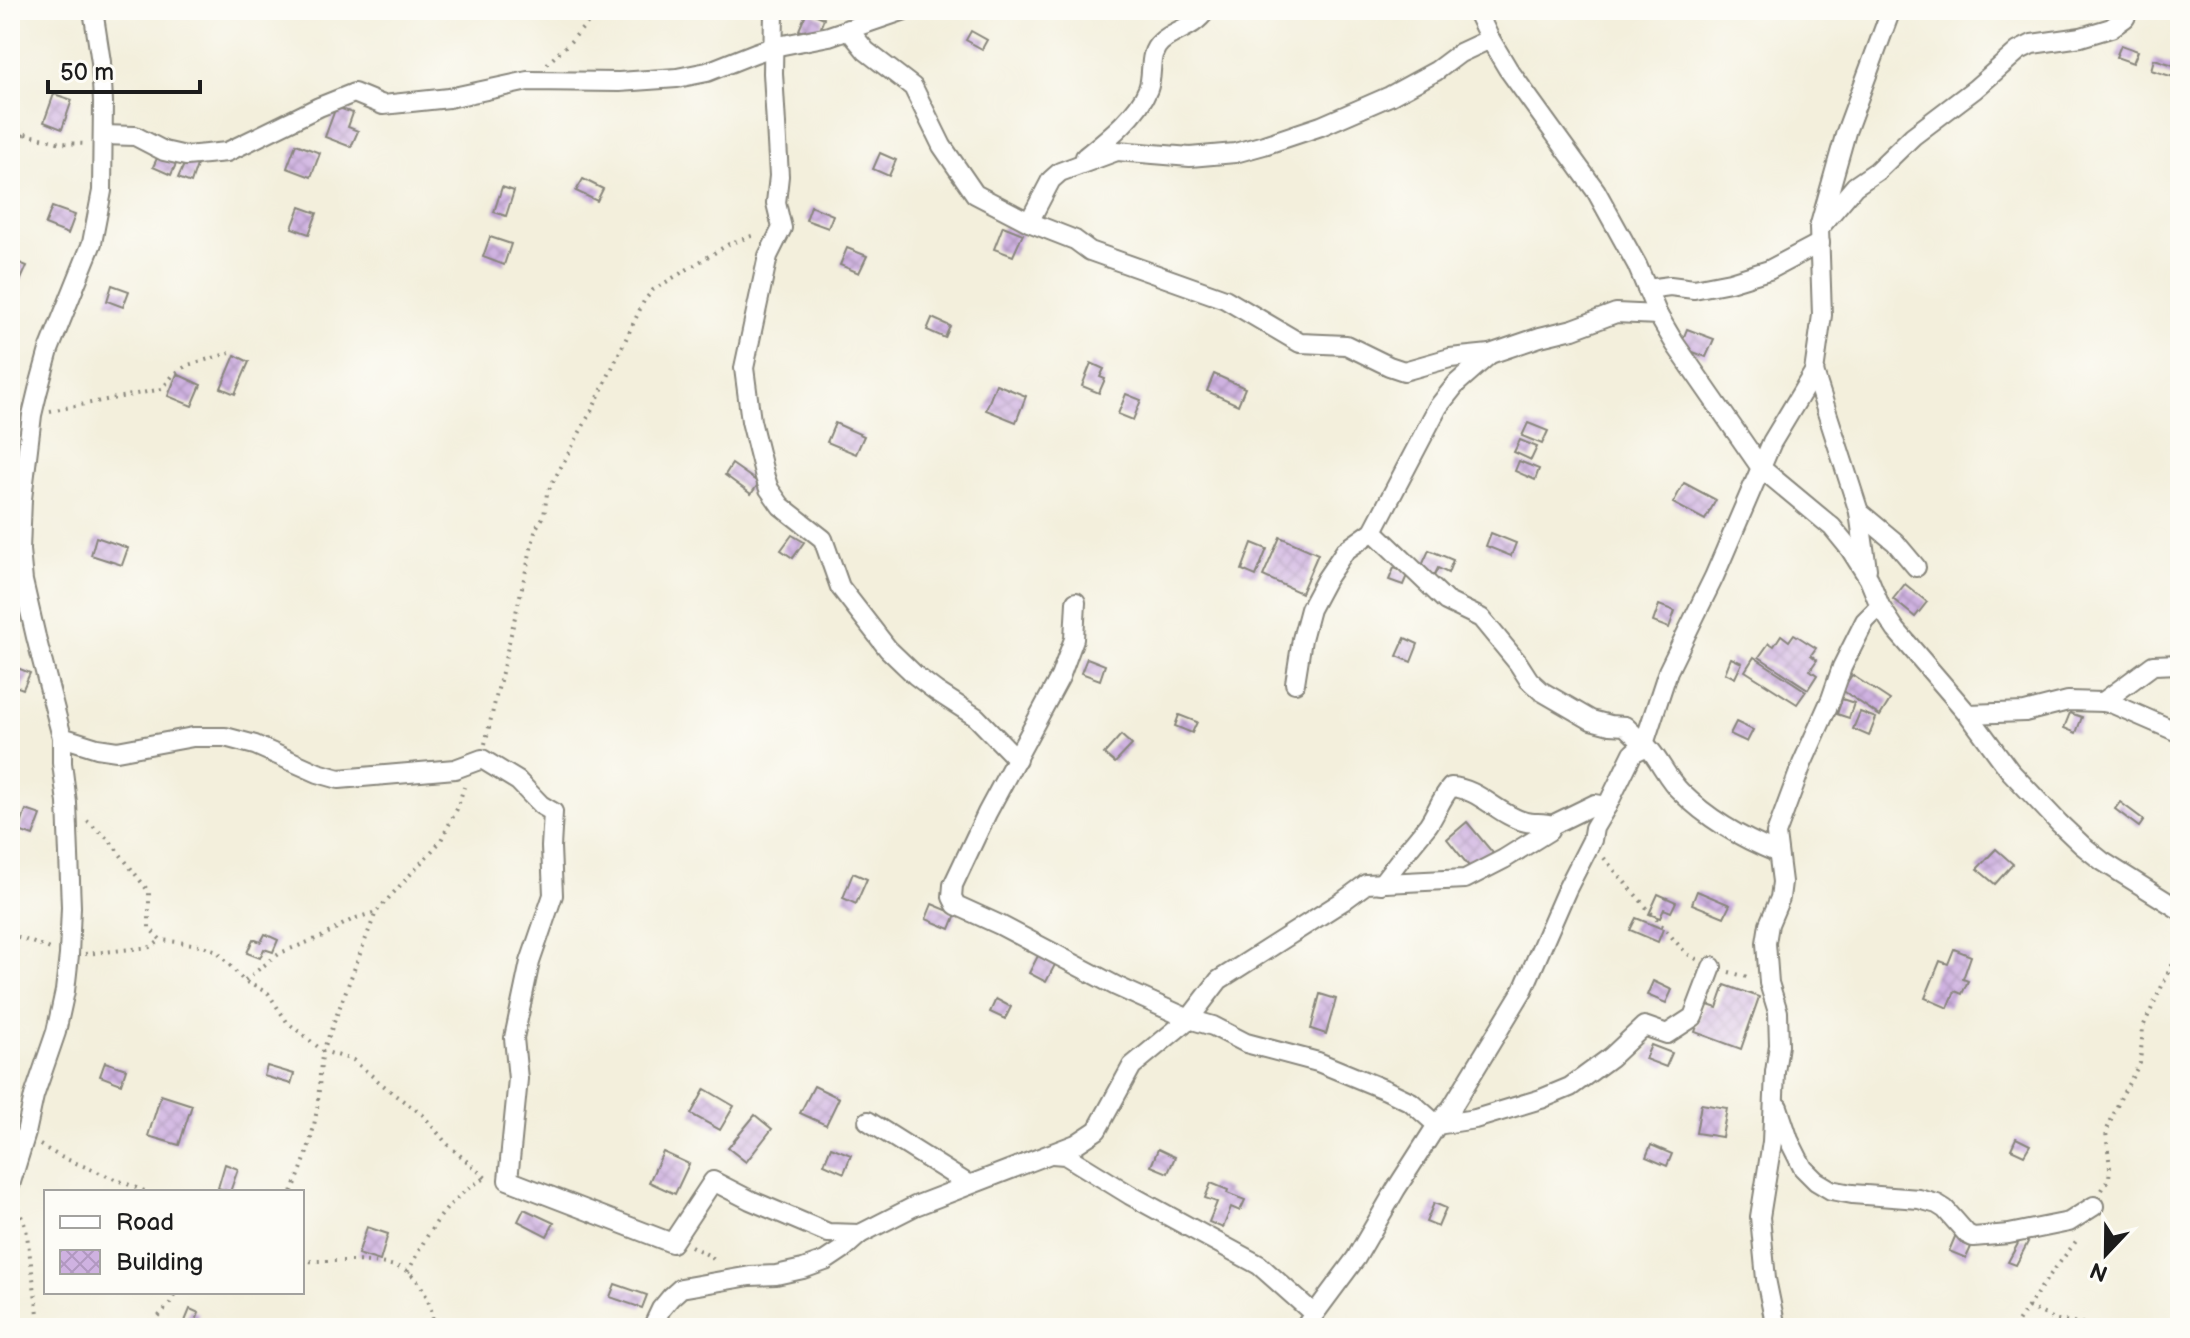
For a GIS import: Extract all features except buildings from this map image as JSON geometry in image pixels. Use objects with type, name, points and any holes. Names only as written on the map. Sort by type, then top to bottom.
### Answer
[{"type":"street","points":[[10,1187],[34,1096],[56,1032],[69,955],[71,907],[62,737],[23,581],[20,550],[22,499],[32,415],[49,350],[87,255],[98,219],[102,191],[101,62],[93,10]]},
{"type":"street","points":[[774,10],[779,176],[776,203],[782,228],[768,256],[744,368],[751,421],[769,489],[781,506],[823,539],[840,587],[888,649],[915,675],[976,717],[1017,759]]},
{"type":"street","points":[[103,140],[135,136],[164,151],[186,156],[227,152],[354,93],[383,105],[449,98],[528,81],[619,82],[677,78],[707,72],[773,47],[809,42],[905,10]]},
{"type":"street","points":[[1074,167],[1121,126],[1142,101],[1151,79],[1153,53],[1161,42],[1194,23],[1206,10]]},
{"type":"street","points":[[1476,10],[1490,39],[1596,191],[1637,265],[1658,315],[1690,368],[1761,468],[1832,527],[1869,579],[1880,606],[1896,630],[1968,714],[2010,771],[2082,845],[2180,910]]},
{"type":"street","points":[[1051,1154],[1065,1155],[1143,1203],[1259,1265],[1308,1321],[1356,1258],[1396,1189],[1452,1107],[1523,990],[1592,840],[1594,828],[1638,749],[1668,671],[1714,577],[1772,442],[1814,372],[1822,315],[1820,236],[1846,132],[1891,10]]},
{"type":"street","points":[[1647,289],[1670,286],[1694,289],[1769,270],[1820,236],[1855,186],[1877,171],[1913,136],[1975,89],[2018,51],[2032,44],[2081,37],[2111,28],[2125,18],[2129,10]]},
{"type":"street","points":[[848,29],[866,51],[913,87],[942,146],[975,194],[1029,222],[1075,240],[1090,251],[1225,299],[1300,343],[1346,345],[1404,371],[1450,358],[1490,354],[1616,313],[1658,315]]},
{"type":"street","points":[[1029,222],[1051,180],[1060,172],[1117,151],[1190,157],[1235,153],[1264,145],[1321,126],[1390,96],[1436,71],[1460,53],[1490,39]]},
{"type":"street","points":[[1295,683],[1310,609],[1326,579],[1345,551],[1373,531],[1438,407],[1457,383],[1490,354]]},
{"type":"street","points":[[1814,372],[1859,512],[1869,579]]},
{"type":"street","points":[[1859,512],[1895,542],[1916,567]]},
{"type":"street","points":[[1373,531],[1446,601],[1481,618],[1541,691],[1591,720],[1625,726],[1638,749]]},
{"type":"street","points":[[1076,602],[1074,639],[1069,656],[953,885],[952,897],[956,905],[1116,986],[1189,1019],[1213,1026],[1246,1043],[1318,1062],[1386,1090],[1411,1102],[1437,1125]]},
{"type":"street","points":[[1776,1328],[1766,1279],[1760,1217],[1772,1142],[1779,1045],[1778,1012],[1769,983],[1766,943],[1782,882],[1776,834],[1842,667],[1865,621],[1880,606]]},
{"type":"street","points":[[2103,702],[2153,665],[2180,664]]},
{"type":"street","points":[[1968,714],[2025,712],[2068,701],[2103,702],[2180,733]]},
{"type":"street","points":[[62,737],[117,751],[193,737],[225,737],[255,745],[339,779],[455,769],[482,759],[518,781],[541,805],[553,812],[553,895],[530,962],[514,1038],[518,1079],[508,1180],[672,1243],[713,1181],[828,1233],[860,1234]]},
{"type":"street","points":[[1638,749],[1647,746],[1680,792],[1698,807],[1729,829],[1778,853]]},
{"type":"street","points":[[1381,884],[1408,852],[1451,787],[1463,788],[1502,812],[1528,823],[1552,825]]},
{"type":"street","points":[[652,1328],[661,1309],[681,1288],[750,1276],[776,1275],[825,1261],[860,1234],[915,1206],[1076,1144],[1097,1130],[1132,1066],[1189,1019],[1219,980],[1366,884],[1465,879],[1549,831],[1552,825],[1595,804],[1607,806]]},
{"type":"street","points":[[1437,1125],[1475,1119],[1570,1087],[1611,1057],[1644,1026],[1667,1034],[1693,1017],[1712,967]]},
{"type":"street","points":[[1774,1097],[1803,1168],[1831,1190],[1919,1199],[1937,1204],[1973,1237],[2009,1234],[2069,1222],[2094,1206]]},
{"type":"street","points":[[868,1121],[968,1184]]},
{"type":"path","points":[[528,81],[599,10]]},
{"type":"path","points":[[10,130],[61,143],[103,140]]},
{"type":"path","points":[[10,156],[24,133]]},
{"type":"path","points":[[293,1190],[311,1142],[323,1051],[376,912],[440,842],[457,809],[465,783],[482,759],[536,528],[544,516],[547,493],[594,406],[644,301],[653,290],[729,244],[782,228]]},
{"type":"path","points":[[32,415],[162,389],[174,374],[188,365],[230,353]]},
{"type":"path","points":[[67,803],[110,841],[149,892],[149,928],[161,940],[200,945],[217,951],[244,981],[268,993],[287,1022],[323,1051],[353,1060],[423,1115],[447,1144],[486,1178]]},
{"type":"path","points":[[1592,840],[1609,866],[1686,953],[1712,967],[1769,983]]},
{"type":"path","points":[[244,981],[280,953],[321,937],[353,919],[376,912]]},
{"type":"path","points":[[10,934],[69,955],[151,947],[161,940]]},
{"type":"path","points":[[2094,1206],[2109,1178],[2106,1132],[2140,1063],[2143,1027],[2180,947]]},
{"type":"path","points":[[26,1133],[61,1157],[142,1190]]},
{"type":"path","points":[[10,1187],[26,1228],[40,1328]]},
{"type":"path","points":[[2014,1328],[2080,1236]]},
{"type":"path","points":[[304,1261],[388,1265],[408,1272],[423,1290],[430,1305],[434,1328]]},
{"type":"path","points":[[148,1328],[175,1294]]},
{"type":"path","points":[[2028,1307],[2057,1320],[2116,1328]]}]
